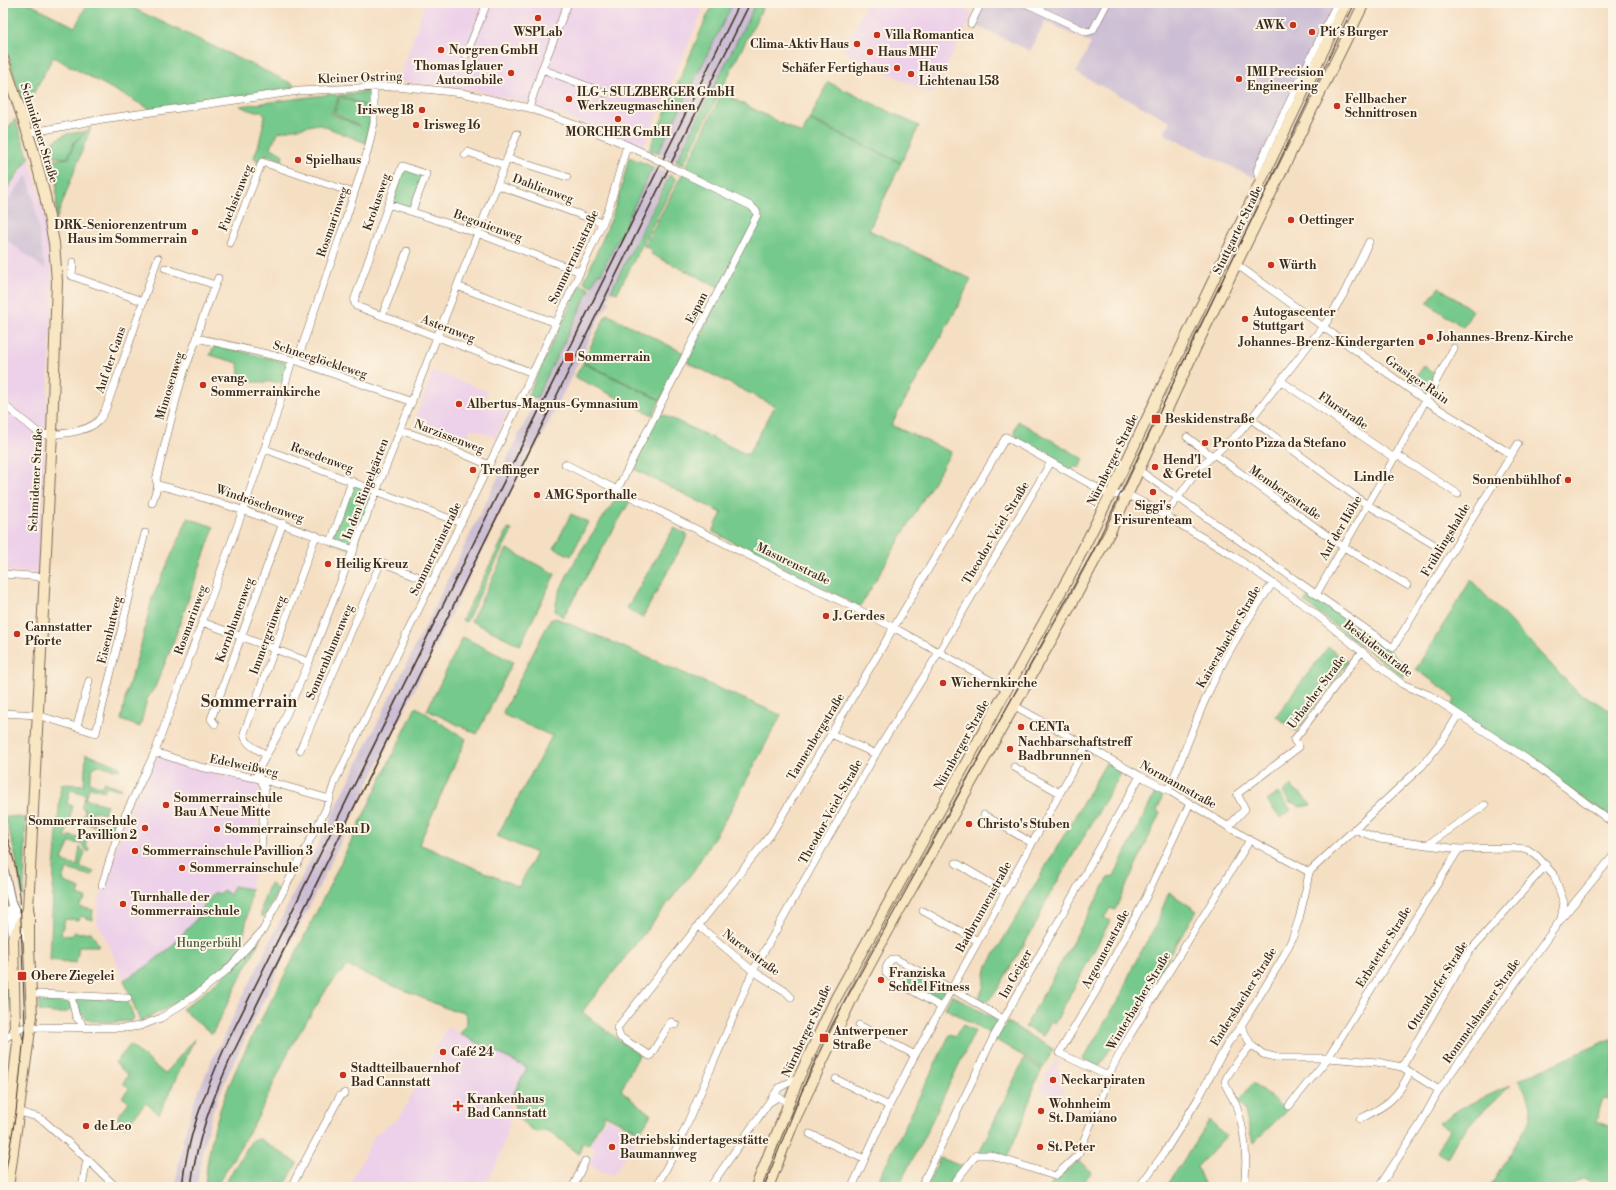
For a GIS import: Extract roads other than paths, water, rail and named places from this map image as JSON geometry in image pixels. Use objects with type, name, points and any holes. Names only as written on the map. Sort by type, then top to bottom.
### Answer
[{"type":"main road","name":"Stuttgarter Straße","points":[[1226,254],[1346,3]]},
{"type":"main road","name":"Stuttgarter Straße","points":[[1140,471],[1200,339],[1362,5]]},
{"type":"main road","name":"Schmidener Straße","points":[[3,59],[36,158],[51,223],[56,263],[57,295],[52,434],[28,910],[30,914],[29,947],[32,1016],[3,1175],[4,1187]]},
{"type":"main road","name":"Nürnberger Straße","points":[[756,1187],[799,1077],[836,998],[1070,576],[1226,254]]},
{"type":"main road","points":[[772,1186],[794,1121],[856,990],[1071,605],[1140,471]]},
{"type":"main road","points":[[1120,475],[1120,489],[1128,496]]},
{"type":"main road","points":[[1110,495],[1117,502],[1118,516]]},
{"type":"main road","name":"Schmidener Straße","points":[[8,1187],[15,1111],[18,1042],[15,1030],[13,938],[28,910]]},
{"type":"street","points":[[466,55],[487,3]]},
{"type":"street","points":[[529,108],[568,3]]},
{"type":"street","points":[[971,24],[981,3]]},
{"type":"street","points":[[1025,3],[1087,32],[1093,30],[1107,3]]},
{"type":"street","name":"Stuttgarter Straße","points":[[1260,182],[1257,171],[1260,163],[1337,3]]},
{"type":"street","points":[[542,70],[605,93]]},
{"type":"street","name":"Kleiner Ostring","points":[[28,133],[94,121],[299,91],[396,86],[462,93],[529,108],[627,146],[679,171]]},
{"type":"street","name":"Rosmarinweg","points":[[102,885],[121,824],[155,752],[265,449],[294,360],[343,228],[367,153],[373,128],[375,111],[374,87]]},
{"type":"street","name":"In den Ringelgärten","points":[[261,850],[265,784],[260,779],[257,772],[277,736],[309,662],[517,134]]},
{"type":"street","name":"Sommerrainstraße","points":[[83,1028],[126,1028],[140,1026],[161,1018],[196,995],[226,970],[263,930],[326,809],[335,781],[489,465],[603,223],[614,192],[627,146]]},
{"type":"street","points":[[465,155],[468,152],[504,165]]},
{"type":"street","points":[[507,158],[567,176]]},
{"type":"street","name":"Fuchsienweg","points":[[230,243],[262,162],[354,193]]},
{"type":"street","name":"Krokusweg","points":[[356,306],[354,301],[402,166],[426,174],[412,210]]},
{"type":"street","name":"Espan","points":[[617,490],[757,214],[751,206],[679,171]]},
{"type":"street","name":"Dahlienweg","points":[[497,184],[603,223]]},
{"type":"street","name":"Begonienweg","points":[[388,204],[412,210],[477,233],[580,272]]},
{"type":"street","points":[[1165,515],[1200,466],[1240,432],[1251,420],[1323,326],[1343,295],[1369,242]]},
{"type":"street","points":[[382,316],[407,251]]},
{"type":"street","name":"Auf der Gans","points":[[40,434],[79,431],[98,422],[120,370],[142,301],[158,258]]},
{"type":"street","points":[[73,262],[72,276],[142,301]]},
{"type":"street","name":"Grasiger Rain","points":[[1236,264],[1426,401],[1511,454]]},
{"type":"street","points":[[165,268],[215,285]]},
{"type":"street","name":"Mimosenweg","points":[[152,503],[158,484],[156,480],[178,392],[197,338],[200,325],[218,278]]},
{"type":"street","points":[[457,286],[556,323]]},
{"type":"street","name":"Asternweg","points":[[356,306],[533,373]]},
{"type":"street","name":"Schneeglöckleweg","points":[[197,338],[294,360],[412,402]]},
{"type":"street","name":"Auf der Höhe","points":[[1316,593],[1368,505],[1454,348]]},
{"type":"street","name":"Flurstraße","points":[[1281,381],[1395,456],[1458,494]]},
{"type":"street","points":[[3,404],[40,434],[47,442],[51,450]]},
{"type":"street","points":[[1251,420],[1368,505],[1433,544]]},
{"type":"street","name":"Narzissenweg","points":[[400,430],[447,447],[489,465]]},
{"type":"street","name":"Tannenbergstraße","points":[[676,1025],[672,1022],[650,1056],[620,1037],[617,1028],[771,834],[1006,437],[1051,462]]},
{"type":"street","name":"Membergstraße","points":[[1187,437],[1344,547],[1407,585]]},
{"type":"street","name":"Frühlingshalde","points":[[1393,648],[1518,444]]},
{"type":"street","name":"Resedenweg","points":[[265,449],[461,523]]},
{"type":"street","points":[[1051,462],[1110,495],[1128,496]]},
{"type":"street","name":"Theodor-Veiel-Straße","points":[[656,1187],[674,1154],[753,971],[876,754],[1051,462]]},
{"type":"street","name":"Masurenstraße","points":[[565,464],[893,627],[1008,690]]},
{"type":"street","name":"Beskidenstraße","points":[[1140,471],[1393,648]]},
{"type":"street","points":[[331,542],[352,481]]},
{"type":"street","name":"Windröschenweg","points":[[158,484],[201,496],[283,523],[354,550]]},
{"type":"street","name":"Beskidenstraße","points":[[1128,496],[1165,515],[1221,548],[1273,583],[1307,607],[1402,684],[1429,695],[1528,759],[1613,823]]},
{"type":"street","name":"Kornblumenweg","points":[[215,724],[211,719],[283,523]]},
{"type":"street","name":"Eisenhutweg","points":[[76,726],[96,733],[146,532]]},
{"type":"street","name":"Immergrünweg","points":[[267,755],[247,743],[244,738],[244,733],[316,535]]},
{"type":"street","name":"Sonnenblumenweg","points":[[300,750],[381,562],[432,582]]},
{"type":"street","points":[[3,574],[44,577]]},
{"type":"street","name":"Kaisersbacher Straße","points":[[1168,790],[1194,725],[1220,669],[1273,583]]},
{"type":"street","points":[[202,622],[309,662]]},
{"type":"street","name":"Urbacher Straße","points":[[1228,827],[1245,808],[1237,794],[1299,747],[1294,740],[1362,651]]},
{"type":"street","points":[[3,713],[37,715],[76,726],[89,682]]},
{"type":"street","name":"Normannstraße","points":[[1015,706],[1140,776],[1168,790],[1250,840],[1309,872]]},
{"type":"street","points":[[1309,872],[1354,828],[1422,766],[1444,738],[1458,714]]},
{"type":"street","points":[[831,734],[876,754]]},
{"type":"street","name":"Badbrunnenstraße","points":[[852,1187],[889,1106],[915,1055],[1086,746]]},
{"type":"street","name":"Edelweißweg","points":[[155,752],[200,767],[260,779],[330,799]]},
{"type":"street","points":[[1014,767],[1060,793]]},
{"type":"street","name":"Im Geiger","points":[[921,1187],[1003,1019],[1140,776]]},
{"type":"street","name":"Argonnenstraße","points":[[1108,1076],[1059,1053],[1095,993],[1145,900],[1190,803]]},
{"type":"street","points":[[1427,845],[1485,805]]},
{"type":"street","points":[[984,815],[1032,843]]},
{"type":"street","points":[[1354,828],[1379,839],[1427,845],[1459,848],[1527,849],[1537,856],[1554,875],[1564,903],[1561,919]]},
{"type":"street","name":"Winterbacher Straße","points":[[951,1187],[976,1155],[990,1156],[1055,1176],[1078,1154],[1104,1090],[1108,1076],[1127,1040],[1250,840]]},
{"type":"street","name":"Erbstetter Straße","points":[[1288,1106],[1328,1058],[1459,848]]},
{"type":"street","name":"Rommelshauser Straße","points":[[1380,1187],[1421,1123],[1439,1090],[1561,919],[1613,856]]},
{"type":"street","points":[[956,863],[1006,892]]},
{"type":"street","name":"Ottendorfer Straße","points":[[1402,1067],[1469,952],[1546,865]]},
{"type":"street","points":[[3,866],[11,902],[20,925]]},
{"type":"street","name":"Endersbacher Straße","points":[[1139,1187],[1164,1153],[1198,1099],[1228,1043],[1241,1026],[1281,961],[1292,939],[1299,919],[1309,872]]},
{"type":"street","points":[[11,902],[13,938]]},
{"type":"street","points":[[923,911],[978,941]]},
{"type":"street","name":"Schmidener Straße","points":[[20,925],[25,934],[29,947]]},
{"type":"street","name":"Narewstraße","points":[[699,926],[753,971],[791,997]]},
{"type":"street","points":[[941,1007],[894,980],[886,973],[886,966],[892,959],[896,959],[952,989],[1003,1019]]},
{"type":"street","points":[[39,994],[128,998]]},
{"type":"street","points":[[3,1040],[15,1030],[30,1027],[83,1028],[81,1022],[76,1016],[71,996]]},
{"type":"street","points":[[859,1025],[915,1055]]},
{"type":"street","points":[[1241,1026],[1251,1045],[1263,1054],[1279,1058],[1328,1058],[1378,1062],[1402,1067],[1439,1090]]},
{"type":"street","points":[[1244,1187],[1246,1168],[1245,1133],[1236,1104],[1225,1084],[1226,1077],[1251,1045]]},
{"type":"street","points":[[1360,1119],[1381,1108],[1392,1100],[1403,1087],[1410,1072]]},
{"type":"street","points":[[710,1187],[779,1088],[799,1077]]},
{"type":"street","points":[[836,1079],[889,1106]]},
{"type":"street","points":[[291,1187],[340,1096],[345,1093]]},
{"type":"street","points":[[768,1103],[778,1098],[784,1100],[788,1106]]},
{"type":"street","points":[[15,1111],[37,1117],[44,1121],[116,1187]]},
{"type":"street","points":[[810,1134],[864,1159]]},
{"type":"street","points":[[82,1187],[87,1159]]},
{"type":"street","points":[[573,1187],[585,1161]]},
{"type":"tram line","points":[[764,1187],[808,1076],[833,1023],[1093,551],[1355,3]]},
{"type":"tram line","points":[[3,822],[15,865],[20,895],[25,1027],[16,1112],[3,1187]]},
{"type":"railway","points":[[182,1187],[184,1169],[197,1116],[224,1049],[740,3]]},
{"type":"railway","points":[[191,1187],[193,1170],[201,1136],[218,1087],[232,1055],[750,3]]},
{"type":"place","name":"WSPLab","points":[[538,18]]},
{"type":"place","name":"AWK","points":[[1293,25]]},
{"type":"place","name":"Pit´s Burger","points":[[1312,32]]},
{"type":"place","name":"Villa Romantica","points":[[877,35]]},
{"type":"place","name":"Clima-Aktiv Haus","points":[[857,44]]},
{"type":"place","name":"Norgren GmbH","points":[[441,50]]},
{"type":"place","name":"Haus MHF","points":[[870,52]]},
{"type":"place","name":"Schäfer Fertighaus","points":[[897,68]]},
{"type":"place","name":"Thomas Iglauer Automobile","points":[[511,73]]},
{"type":"place","name":"Haus Lichtenau 158","points":[[911,74]]},
{"type":"place","name":"IMI Precision Engineering","points":[[1239,79]]},
{"type":"place","name":"ILG + SULZBERGER GmbH Werkzeugmaschinen","points":[[569,99]]},
{"type":"place","name":"Fellbacher Schnittrosen","points":[[1337,106]]},
{"type":"place","name":"Irisweg 18","points":[[422,110]]},
{"type":"place","name":"MORCHER GmbH","points":[[618,119]]},
{"type":"place","name":"Irisweg 16","points":[[416,125]]},
{"type":"place","name":"Spielhaus","points":[[298,160]]},
{"type":"place","name":"Oettinger","points":[[1291,220]]},
{"type":"place","name":"DRK-Seniorenzentrum Haus im Sommerrain","points":[[195,232]]},
{"type":"place","name":"Würth","points":[[1271,265]]},
{"type":"place","name":"Autogascenter Stuttgart","points":[[1245,319]]},
{"type":"place","name":"Johannes-Brenz-Kirche","points":[[1430,337]]},
{"type":"place","name":"Johannes-Brenz-Kindergarten","points":[[1422,342]]},
{"type":"place","name":"Sommerrain","points":[[569,357]]},
{"type":"place","name":"evang. Sommerrainkirche","points":[[203,385]]},
{"type":"place","name":"Albertus-Magnus-Gymnasium","points":[[459,404]]},
{"type":"place","name":"Beskidenstraße","points":[[1156,419]]},
{"type":"place","name":"Pronto Pizza da Stefano","points":[[1205,443]]},
{"type":"place","name":"Hend'l & Gretel","points":[[1155,467]]},
{"type":"place","name":"Treffinger","points":[[473,470]]},
{"type":"place","name":"Sonnenbühlhof","points":[[1568,480]]},
{"type":"place","name":"Siggi's Frisurenteam","points":[[1153,492]]},
{"type":"place","name":"AMG Sporthalle","points":[[537,495]]},
{"type":"place","name":"Heilig Kreuz","points":[[328,564]]},
{"type":"place","name":"J. Gerdes","points":[[826,616]]},
{"type":"place","name":"Cannstatter Pforte","points":[[17,634]]},
{"type":"place","name":"Wichernkirche","points":[[943,683]]},
{"type":"place","name":"CENTa","points":[[1021,727]]},
{"type":"place","name":"Nachbarschaftstreff Badbrunnen","points":[[1010,749]]},
{"type":"place","name":"Sommerrainschule Bau A Neue Mitte","points":[[166,805]]},
{"type":"place","name":"Christo's Stuben","points":[[969,824]]},
{"type":"place","name":"Sommerrainschule Pavillion 2","points":[[145,828]]},
{"type":"place","name":"Sommerrainschule Bau D","points":[[217,829]]},
{"type":"place","name":"Sommerrainschule Pavillion 3","points":[[135,851]]},
{"type":"place","name":"Sommerrainschule","points":[[182,868]]},
{"type":"place","name":"Turnhalle der Sommerrainschule","points":[[123,904]]},
{"type":"place","name":"Obere Ziegelei","points":[[22,976]]},
{"type":"place","name":"Franziska Schdel Fitness","points":[[881,980]]},
{"type":"place","name":"Antwerpener Straße","points":[[824,1038]]},
{"type":"place","name":"Café 24","points":[[443,1052]]},
{"type":"place","name":"Stadtteilbauernhof Bad Cannstatt","points":[[343,1075]]},
{"type":"place","name":"Neckarpiraten","points":[[1053,1080]]},
{"type":"place","name":"Krankenhaus Bad Cannstatt","points":[[458,1106]]},
{"type":"place","name":"Wohnheim St. Damiano","points":[[1041,1111]]},
{"type":"place","name":"de Leo","points":[[86,1126]]},
{"type":"place","name":"Betriebskindertagesstätte Baumannweg","points":[[612,1147]]},
{"type":"place","name":"St. Peter","points":[[1040,1147]]},
{"type":"district","name":"Lindle","points":[[1374,477]]},
{"type":"district","name":"Sommerrain","points":[[249,702]]},
{"type":"park label","name":"Hungerbühl","points":[[209,943]]}]
